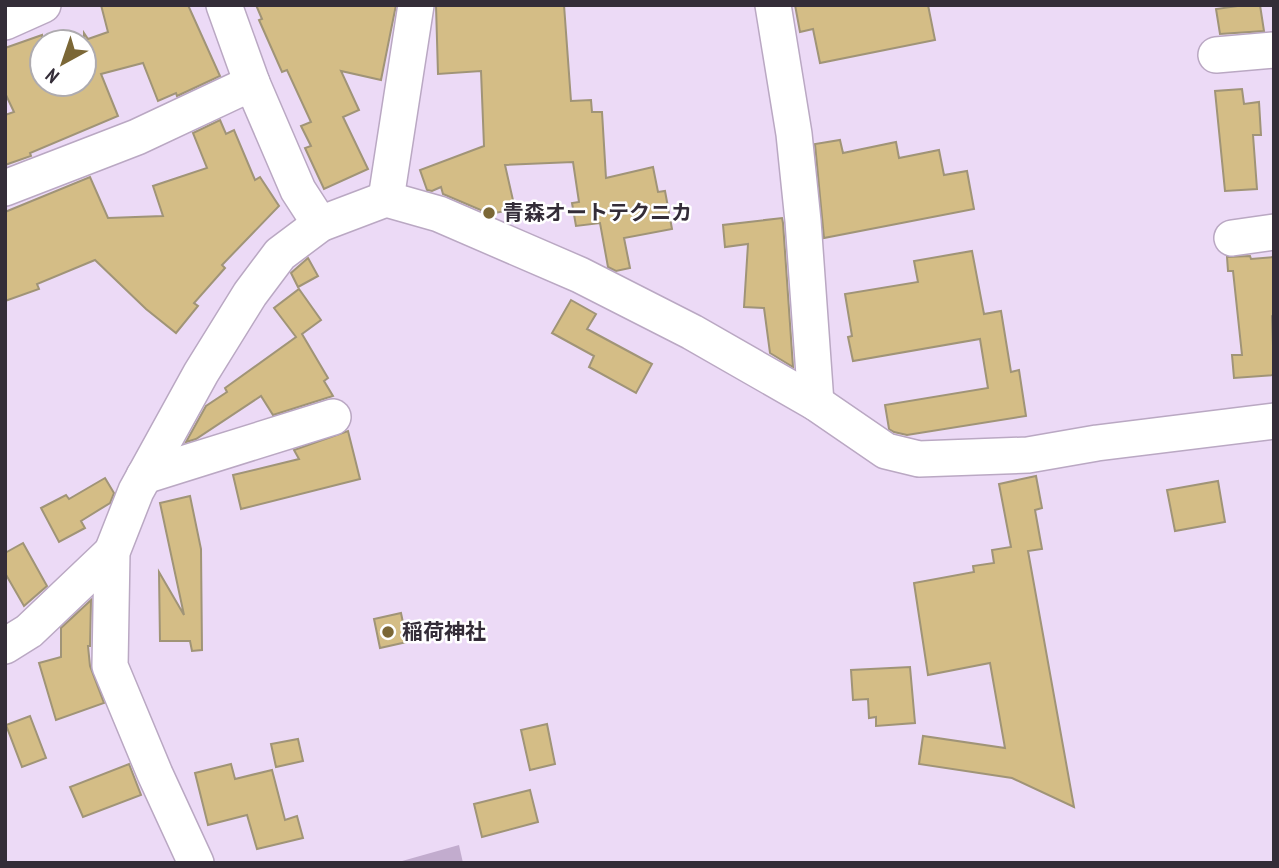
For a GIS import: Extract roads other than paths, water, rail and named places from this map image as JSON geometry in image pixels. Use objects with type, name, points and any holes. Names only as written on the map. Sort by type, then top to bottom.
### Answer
[{"type":"street","points":[[224,5],[298,190],[320,224]]},
{"type":"street","points":[[386,199],[416,5]]},
{"type":"street","points":[[773,5],[794,134],[816,403]]},
{"type":"street","points":[[1216,55],[1274,50]]},
{"type":"street","points":[[5,188],[137,137],[253,83]]},
{"type":"street","points":[[196,863],[110,666],[112,552],[144,476],[201,373],[250,294],[280,254],[320,224],[386,199],[439,214],[580,275],[692,331],[816,403],[886,451],[919,458],[1028,455],[1097,443],[1274,421]]},
{"type":"street","points":[[1231,238],[1274,232]]},
{"type":"street","points":[[144,476],[333,417]]},
{"type":"street","points":[[5,646],[29,631],[112,552]]},
{"type":"place","name":"青森オートテクニカ","points":[[489,213]]},
{"type":"place","name":"稲荷神社","points":[[388,632]]}]
